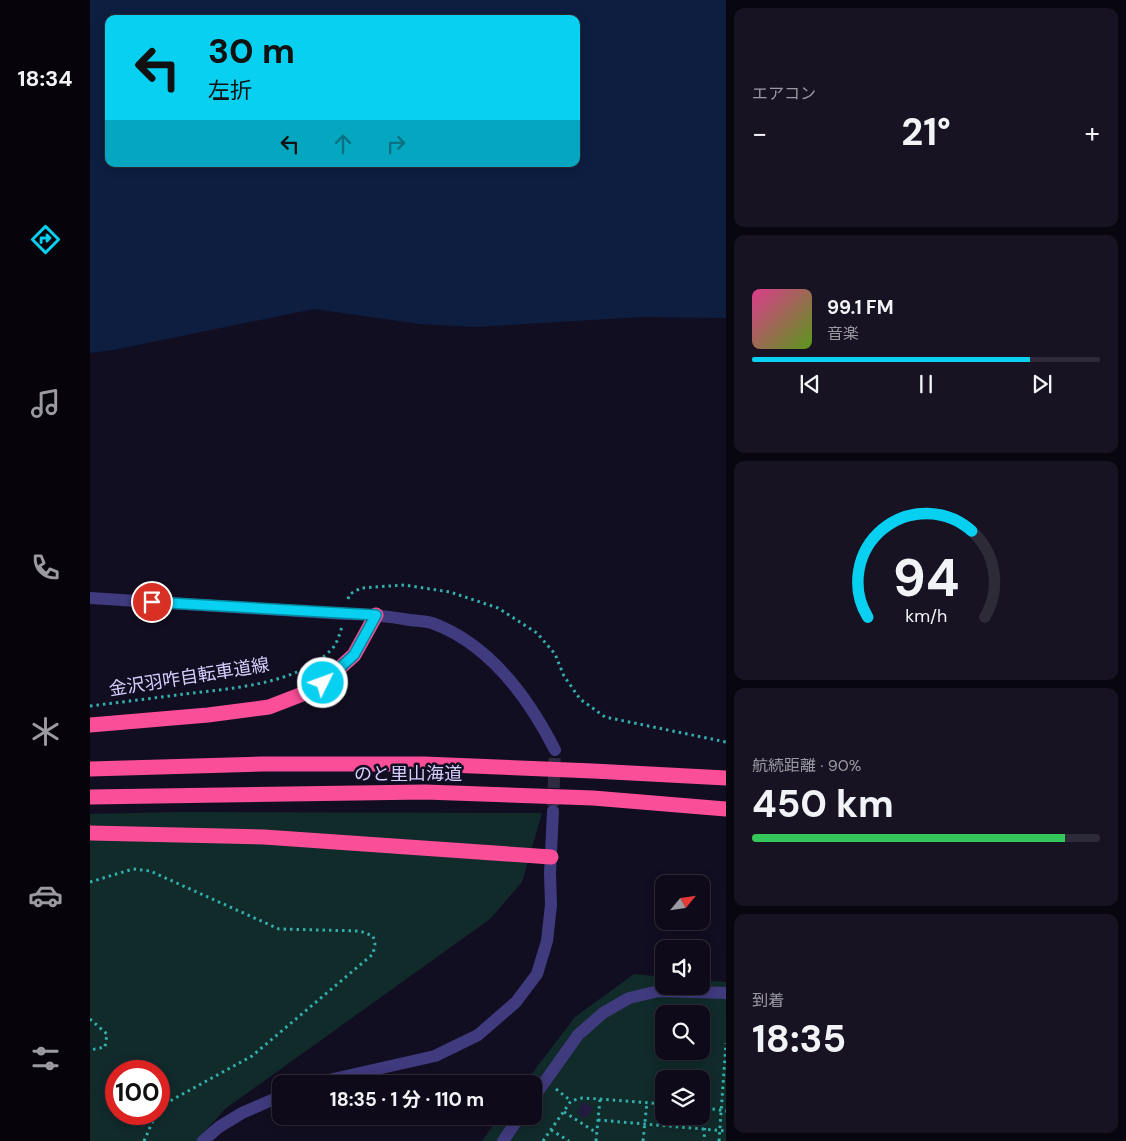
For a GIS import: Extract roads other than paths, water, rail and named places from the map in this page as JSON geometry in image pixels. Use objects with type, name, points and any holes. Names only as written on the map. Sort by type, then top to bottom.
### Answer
[{"type":"highway","points":[[90,725],[208,715],[269,707],[300,695],[323,683],[354,655],[376,615]]},
{"type":"highway","name":"のと里山海道","points":[[90,769],[262,764],[424,764],[594,770],[726,778]]},
{"type":"highway","name":"のと里山海道","points":[[90,797],[425,792],[593,798],[726,809]]},
{"type":"highway","points":[[90,833],[264,837],[551,857]]},
{"type":"street","points":[[90,598],[376,615],[431,623],[461,637],[488,658],[508,678],[538,718],[555,750]]},
{"type":"street","points":[[351,1075],[435,1056],[478,1035],[516,1002],[537,974],[547,941],[551,905],[553,811]]},
{"type":"street","points":[[542,1086],[578,1035],[603,1013],[629,998],[659,991],[726,993]]},
{"type":"street","points":[[204,1141],[219,1127],[272,1100]]},
{"type":"street","points":[[503,1141],[514,1125]]},
{"type":"water","points":[[90,0],[726,0],[726,318],[642,317],[476,327],[420,324],[314,309],[90,353]]},
{"type":"tunnel","points":[[553,806],[555,750]]}]
